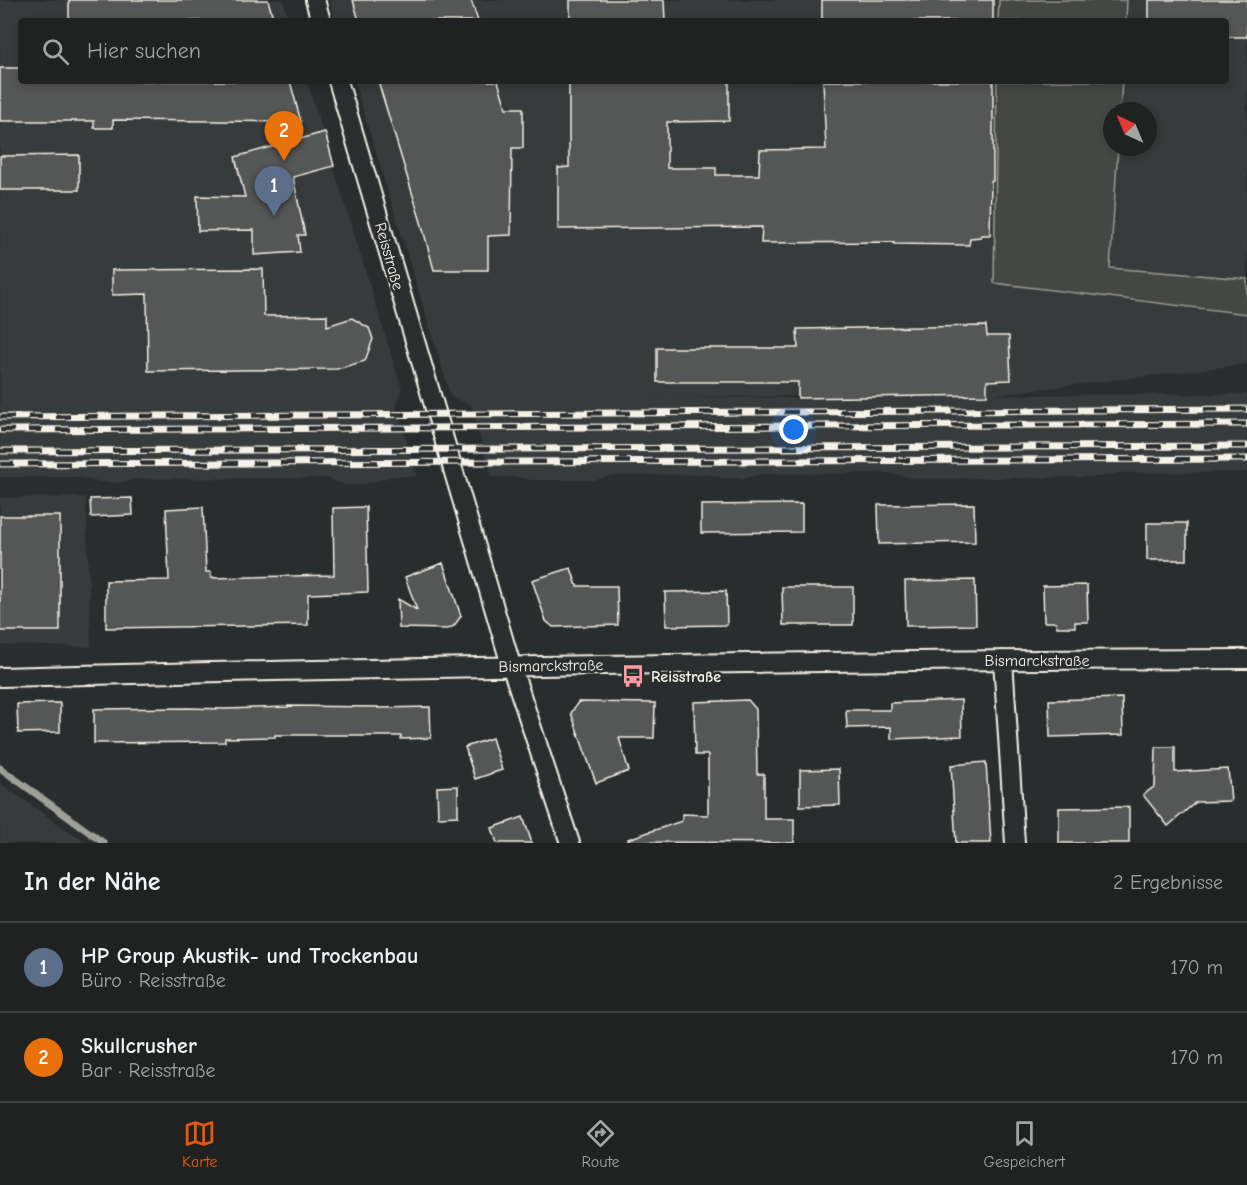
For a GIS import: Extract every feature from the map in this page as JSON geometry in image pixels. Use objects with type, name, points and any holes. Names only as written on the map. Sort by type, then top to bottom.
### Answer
[{"type":"street","points":[[315,0],[320,18]]},
{"type":"street","name":"Reisstraße","points":[[339,84],[511,665],[570,843]]},
{"type":"street","name":"Bismarckstraße","points":[[0,677],[511,665],[1247,659]]},
{"type":"street","points":[[1002,660],[1015,843]]},
{"type":"shaded area","points":[[0,0],[283,0],[288,18],[18,18],[18,84],[308,84],[402,390],[396,406],[417,476],[394,476],[361,485],[346,485],[326,478],[137,479],[119,483],[78,477],[0,477]]},
{"type":"shaded area","points":[[329,0],[1247,0],[1247,364],[991,395],[1247,394],[1247,472],[1119,473],[1100,477],[919,479],[888,473],[762,474],[746,478],[722,478],[709,474],[608,476],[597,480],[530,480],[518,477],[492,477],[471,405],[451,397],[355,84],[1229,84],[1229,18],[334,18]],"holes":[[[881,396],[798,398],[644,397]]]},
{"type":"shaded area","points":[[999,0],[1127,0],[1126,18],[998,18]]},
{"type":"shaded area","points":[[997,84],[1122,84],[1121,102],[1103,102],[1103,156],[1117,156],[1110,268],[1247,279],[1247,314],[994,283]]},
{"type":"shaded area","points":[[86,497],[91,647],[0,645],[0,498]]},
{"type":"shaded area","points":[[0,783],[68,831],[87,843],[0,843]]},
{"type":"building","points":[[69,0],[268,0],[273,18],[69,18]]},
{"type":"building","points":[[353,0],[471,0],[477,18],[358,18]]},
{"type":"building","points":[[570,0],[664,0],[665,18],[570,18]]},
{"type":"building","points":[[822,0],[993,0],[993,18],[822,18]]},
{"type":"building","points":[[1149,0],[1247,0],[1247,37],[1229,37],[1229,18],[1149,18]]},
{"type":"building","points":[[0,68],[18,68],[18,84],[291,84],[301,122],[113,120],[113,128],[94,128],[94,121],[0,121]]},
{"type":"building","points":[[379,84],[499,84],[506,108],[523,108],[523,148],[512,148],[511,235],[488,236],[488,270],[434,270]]},
{"type":"building","points":[[569,84],[729,84],[729,121],[667,122],[667,168],[716,168],[716,175],[759,175],[760,150],[826,149],[823,84],[993,84],[993,181],[991,181],[990,235],[970,238],[969,245],[894,244],[894,242],[761,243],[762,227],[558,229],[558,168],[569,167]]},
{"type":"building","points":[[325,132],[334,166],[293,177],[305,235],[298,235],[300,252],[254,255],[254,230],[198,231],[197,196],[245,197],[235,157]]},
{"type":"building","points":[[79,155],[79,190],[0,190],[0,156]]},
{"type":"building","points":[[263,269],[264,316],[327,315],[327,326],[352,318],[369,328],[373,339],[365,361],[337,369],[148,371],[147,294],[112,295],[112,270]]},
{"type":"building","points":[[986,326],[987,336],[1009,336],[1011,380],[987,381],[987,395],[798,398],[798,382],[657,382],[657,348],[798,348],[797,329]]},
{"type":"building","points":[[132,498],[133,515],[91,517],[90,499]]},
{"type":"building","points":[[802,504],[802,532],[701,533],[701,505]]},
{"type":"building","points":[[974,504],[975,542],[879,544],[878,505]]},
{"type":"building","points":[[203,507],[206,572],[211,572],[211,578],[334,575],[333,508],[366,507],[368,592],[308,594],[308,625],[106,628],[106,581],[169,580],[166,509]]},
{"type":"building","points":[[0,516],[60,516],[60,631],[0,631]]},
{"type":"building","points":[[1147,523],[1187,523],[1187,560],[1147,560]]},
{"type":"building","points":[[443,563],[461,616],[454,626],[448,629],[399,628],[398,599],[417,610],[405,577]]},
{"type":"building","points":[[571,568],[577,586],[617,586],[618,625],[553,627],[546,621],[532,580]]},
{"type":"building","points":[[975,580],[976,625],[906,626],[905,581]]},
{"type":"building","points":[[1087,585],[1088,622],[1075,622],[1075,627],[1057,627],[1056,622],[1044,622],[1043,586]]},
{"type":"building","points":[[782,587],[853,587],[853,625],[783,625]]},
{"type":"building","points":[[726,591],[727,625],[666,626],[665,592]]},
{"type":"building","points":[[1122,698],[1123,735],[1050,737],[1049,700]]},
{"type":"building","points":[[748,700],[756,709],[757,774],[764,774],[764,819],[794,819],[794,843],[629,842],[628,839],[682,821],[682,814],[708,815],[708,755],[695,755],[694,702]]},
{"type":"building","points":[[961,700],[962,736],[891,739],[891,727],[847,728],[846,710],[890,710],[890,703]]},
{"type":"building","points":[[578,702],[655,703],[654,738],[619,738],[629,771],[596,783],[571,713]]},
{"type":"building","points":[[60,703],[60,732],[18,733],[17,704]]},
{"type":"building","points":[[288,706],[430,707],[431,738],[275,735],[275,737],[225,738],[225,742],[94,743],[94,709],[225,709]]},
{"type":"building","points":[[492,738],[502,770],[475,779],[465,747]]},
{"type":"building","points":[[1156,747],[1175,747],[1175,772],[1228,769],[1231,801],[1196,802],[1168,826],[1143,795],[1155,786]]},
{"type":"building","points":[[986,762],[991,843],[956,843],[951,765]]},
{"type":"building","points":[[839,769],[840,805],[800,806],[800,770]]},
{"type":"building","points":[[458,786],[458,816],[438,817],[437,787]]},
{"type":"building","points":[[1129,807],[1129,843],[1059,843],[1059,808]]},
{"type":"building","points":[[523,817],[532,843],[497,843],[492,828]]},
{"type":"waterway","points":[[0,768],[104,843]]},
{"type":"railway","points":[[0,417],[1247,409]]},
{"type":"railway","points":[[0,430],[1247,424]]},
{"type":"railway","points":[[0,451],[1247,446]]},
{"type":"railway","points":[[0,464],[1247,459]]},
{"type":"place","name":"Skullcrusher","points":[[284,161]]},
{"type":"place","name":"HP Group Akustik- und Trockenbau","points":[[274,216]]},
{"type":"place","name":"Reisstraße","points":[[633,676]]}]
